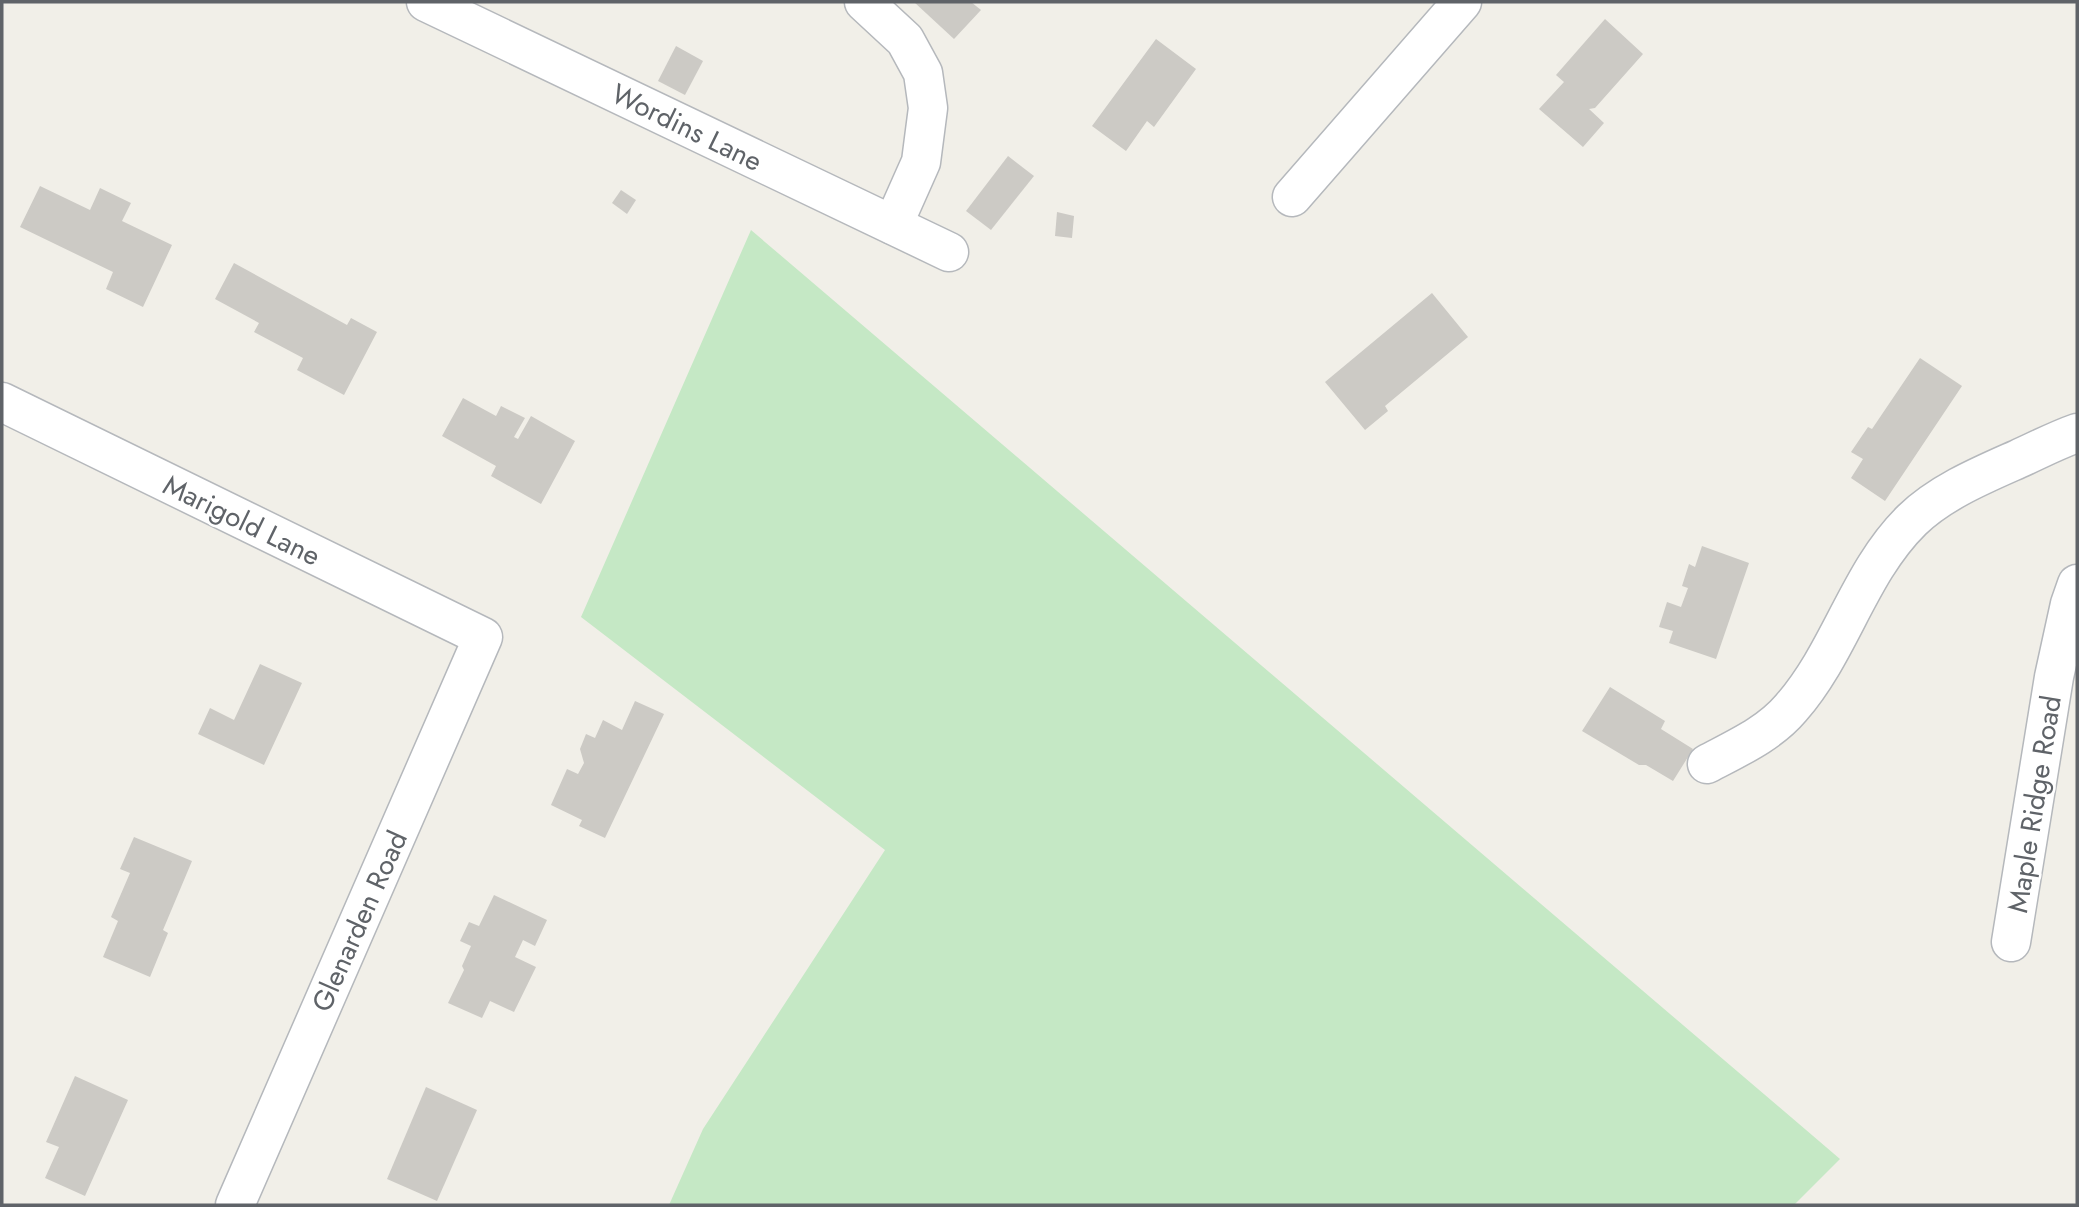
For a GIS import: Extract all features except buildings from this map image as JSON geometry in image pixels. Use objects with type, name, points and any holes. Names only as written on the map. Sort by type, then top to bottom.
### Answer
[{"type":"street","name":"Wordins Lane","points":[[426,2],[949,252]]},
{"type":"street","points":[[864,2],[905,40],[923,73],[928,108],[921,162],[892,225]]},
{"type":"street","points":[[1292,197],[1462,2]]},
{"type":"street","name":"Marigold Lane","points":[[2,402],[483,637]]},
{"type":"street","points":[[1707,764],[1759,737],[1790,709],[1839,636],[1866,580],[1889,546],[1913,519],[1938,500],[1979,476],[2077,433]]},
{"type":"street","name":"Maple Ridge Road","points":[[2011,942],[2054,677],[2077,584]]},
{"type":"street","name":"Glenarden Road","points":[[235,1205],[483,637]]},
{"type":"green space","points":[[751,230],[1840,1159],[1794,1205],[669,1205],[703,1129],[885,850],[581,617]]}]
